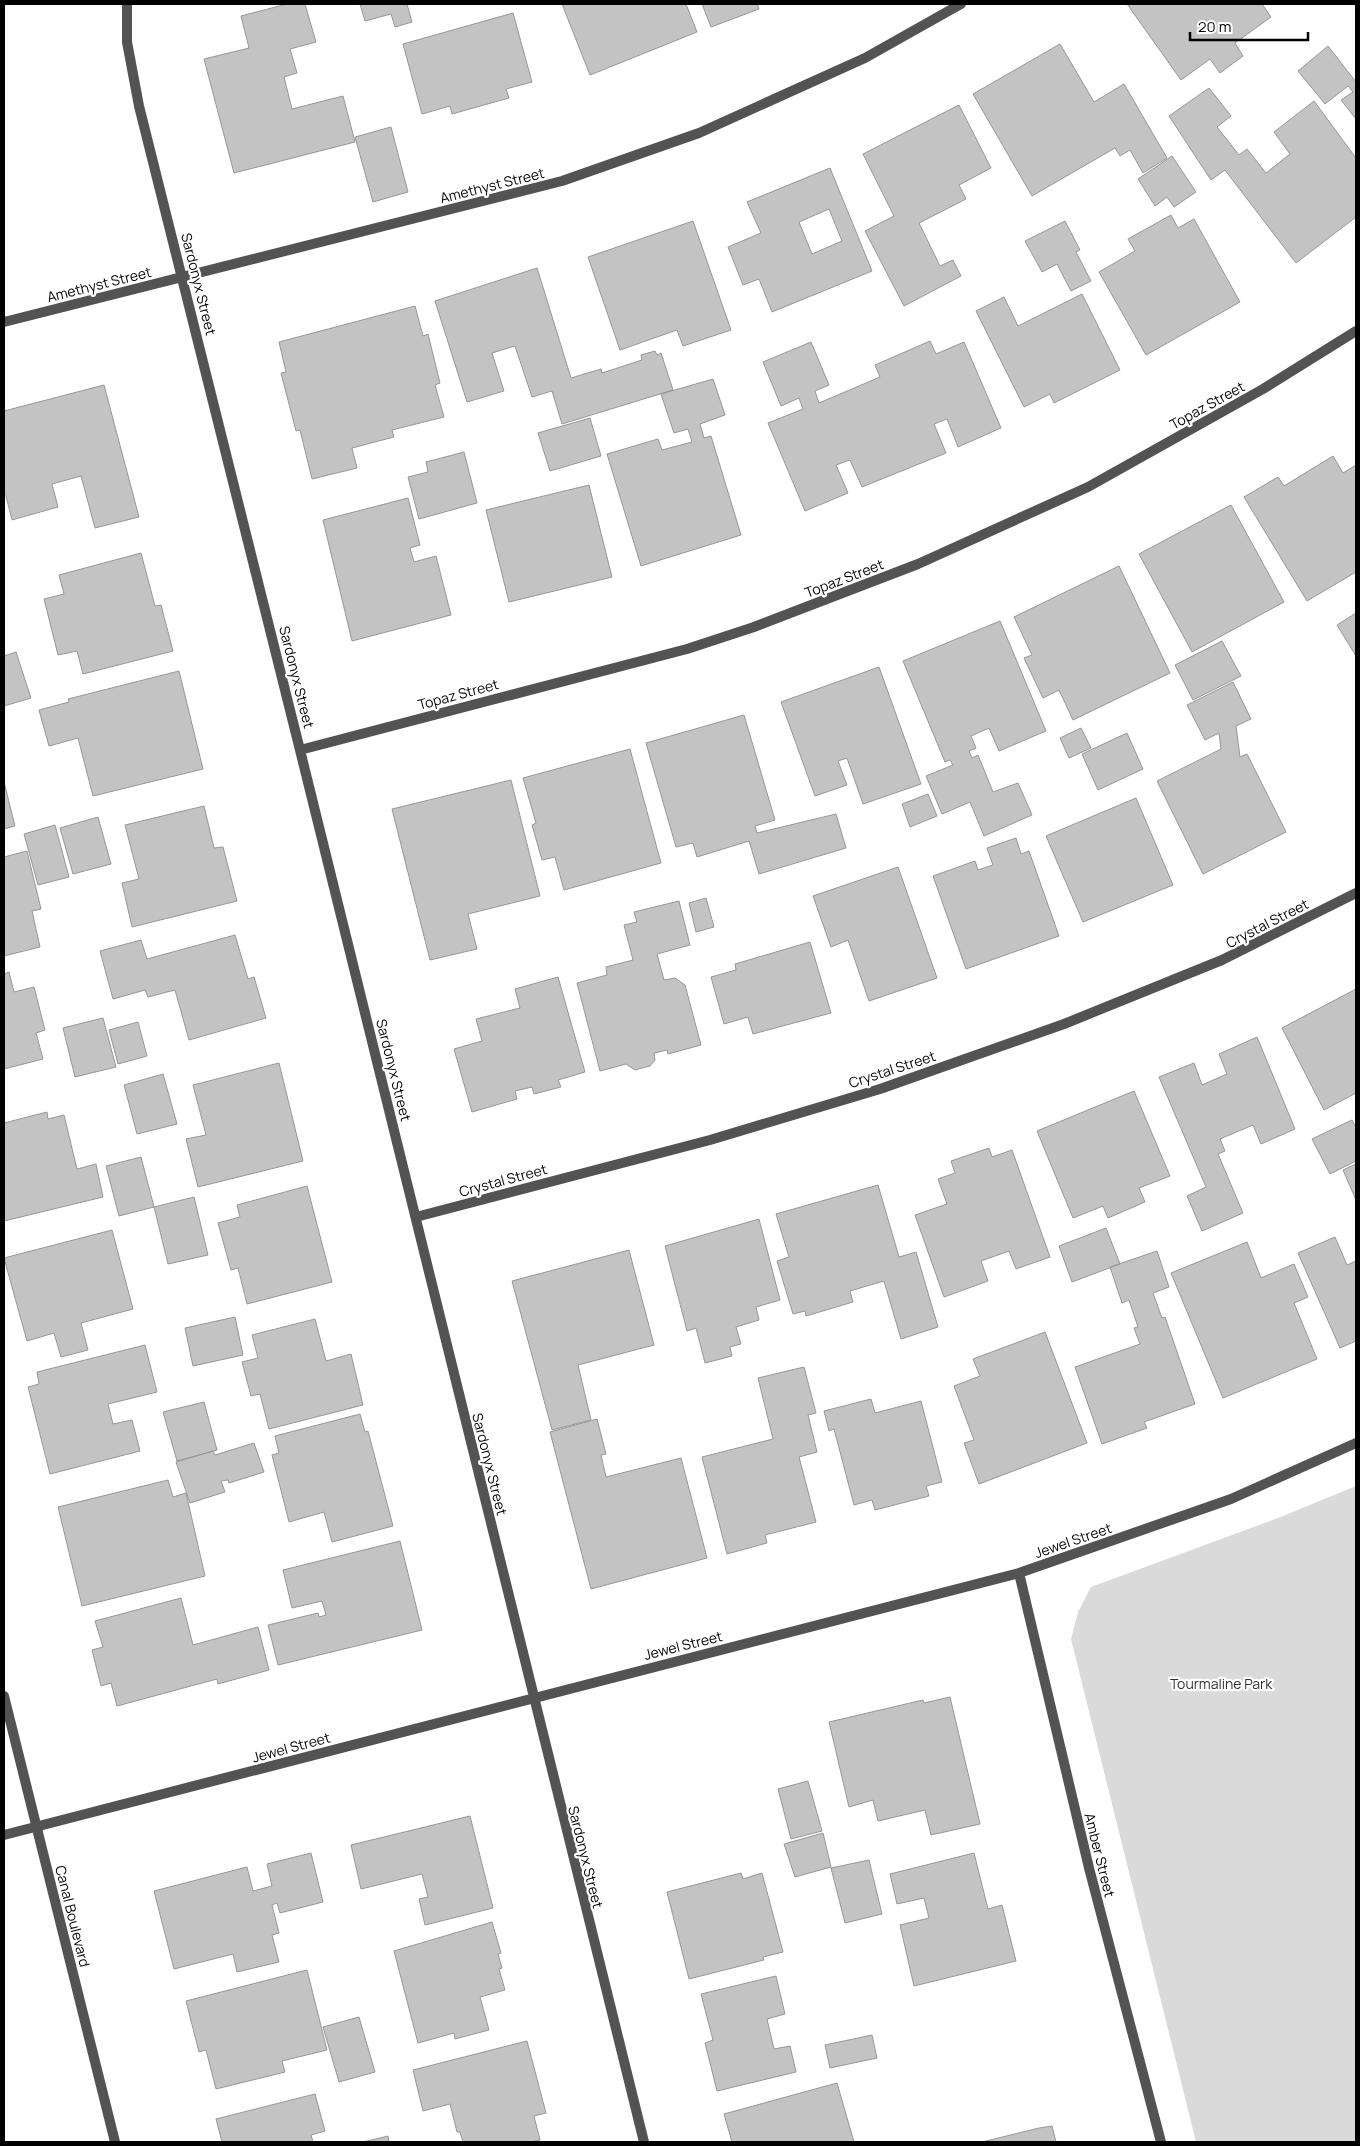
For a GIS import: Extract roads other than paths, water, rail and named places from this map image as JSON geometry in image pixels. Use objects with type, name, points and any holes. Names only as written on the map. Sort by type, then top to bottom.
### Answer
[{"type":"street","name":"Sardonyx Street","points":[[127,4],[127,42],[139,106],[416,1217],[532,1698],[644,2142]]},
{"type":"street","name":"Amethyst Street","points":[[4,322],[562,181],[681,139],[864,58],[961,4]]},
{"type":"street","name":"Topaz Street","points":[[300,750],[687,648],[754,627],[918,564],[1088,488],[1263,389],[1356,330]]},
{"type":"street","name":"Crystal Street","points":[[416,1217],[710,1140],[880,1089],[1064,1024],[1222,960],[1356,893]]},
{"type":"street","name":"Jewel Street","points":[[4,1836],[1019,1573],[1232,1499],[1356,1443]]},
{"type":"street","name":"Amber Street","points":[[1019,1573],[1089,1868],[1160,2142]]},
{"type":"street","name":"Canal Boulevard","points":[[4,1696],[115,2142]]},
{"type":"park label","name":"Tourmaline Park","points":[[1221,1683]]}]
